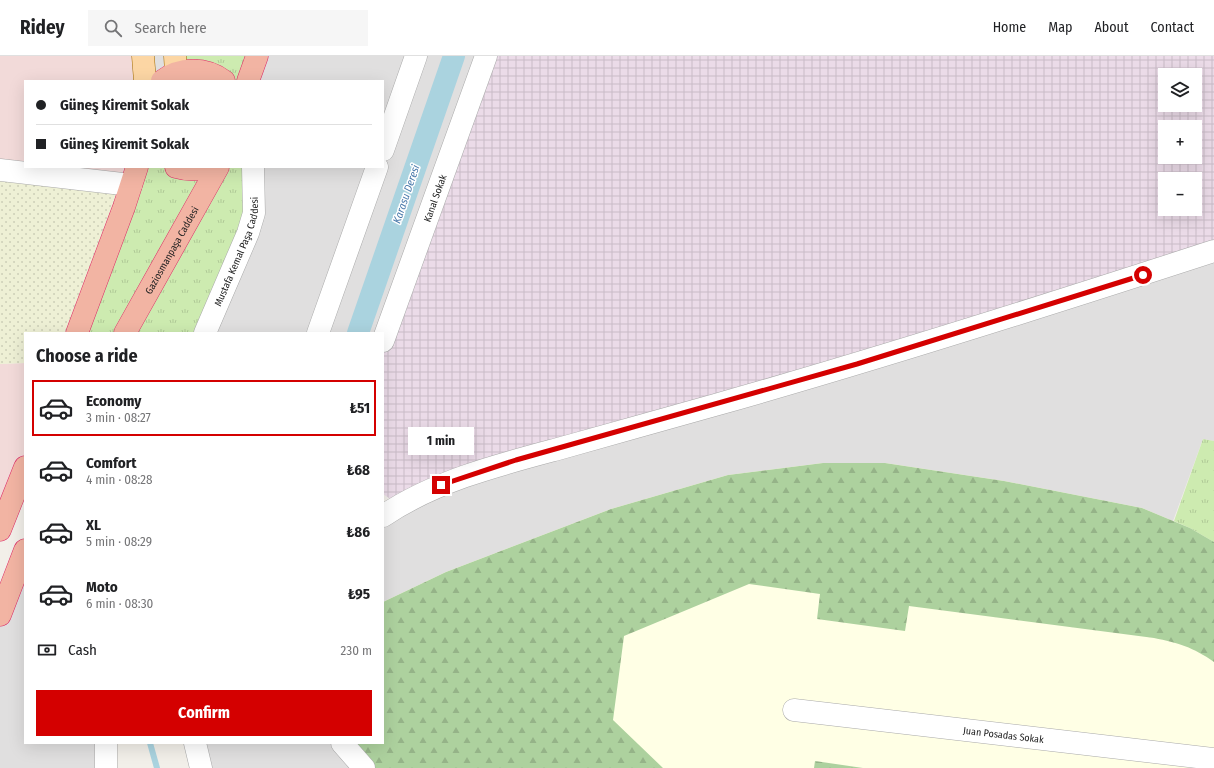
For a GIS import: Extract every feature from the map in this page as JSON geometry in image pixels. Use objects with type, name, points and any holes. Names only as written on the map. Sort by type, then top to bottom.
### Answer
[{"type":"highway","points":[[248,80],[257,56]]},
{"type":"highway","points":[[174,67],[185,71],[205,71],[222,80]]},
{"type":"highway","points":[[179,168],[186,170],[199,170],[207,168]]},
{"type":"highway","name":"Gaziosmanpaşa Caddesi","points":[[126,332],[217,168]]},
{"type":"highway","points":[[77,332],[134,176]]},
{"type":"highway","points":[[0,530],[24,470]]},
{"type":"highway","points":[[0,615],[24,553]]},
{"type":"main road","points":[[143,56],[145,80]]},
{"type":"street","points":[[384,147],[416,56]]},
{"type":"street","name":"Kanal Sokak","points":[[384,337],[486,56]]},
{"type":"street","name":"Mustafa Kemal Paşa Caddesi","points":[[205,332],[248,233],[254,213],[253,168]]},
{"type":"street","points":[[318,332],[377,168]]},
{"type":"street","points":[[0,170],[134,176]]},
{"type":"street","points":[[384,515],[399,505],[441,485],[516,460],[857,364],[1072,298],[1214,251]]},
{"type":"street","name":"Juan Posadas Sokak","points":[[794,710],[1214,758]]},
{"type":"street","points":[[106,744],[106,768]]},
{"type":"street","points":[[195,744],[201,768]]},
{"type":"street","points":[[343,744],[364,768]]},
{"type":"shaded area","points":[[0,56],[486,56],[383,332],[205,332],[253,168],[384,168],[384,80],[24,80],[0,170]]},
{"type":"shaded area","points":[[0,56],[143,56],[145,80],[24,80],[24,168],[137,168],[131,185],[0,170]]},
{"type":"shaded area","points":[[486,56],[1214,56],[1214,251],[399,505],[384,495],[384,338]]},
{"type":"shaded area","points":[[0,170],[131,185],[77,332],[24,332],[24,363],[0,364]]},
{"type":"shaded area","points":[[1214,251],[1214,441],[1203,439],[1173,521],[1142,508],[1004,481],[885,463],[823,463],[728,475],[611,509],[446,572],[384,602],[384,515],[399,505]]},
{"type":"shaded area","points":[[24,363],[24,470],[0,530],[0,364]]},
{"type":"shaded area","points":[[823,463],[885,463],[1004,481],[1142,508],[1190,528],[1214,542],[1214,768],[364,768],[382,744],[384,744],[384,602],[446,572],[611,509],[728,475]]},
{"type":"shaded area","points":[[24,573],[24,744],[106,744],[106,768],[0,768],[0,615]]},
{"type":"shaded area","points":[[203,744],[343,744],[364,768],[201,768]]},
{"type":"green space","points":[[175,56],[257,56],[248,80],[163,80]]},
{"type":"green space","points":[[137,168],[253,168],[254,213],[205,332],[77,332]]},
{"type":"green space","points":[[1203,439],[1214,441],[1214,542],[1190,528],[1174,521]]},
{"type":"green space","points":[[823,463],[885,463],[1004,481],[1142,508],[1190,528],[1214,542],[1214,662],[1185,646],[1154,638],[909,606],[905,631],[817,619],[820,594],[749,584],[624,636],[613,720],[663,768],[364,768],[343,744],[384,744],[384,602],[446,572],[611,509],[728,475]]},
{"type":"green space","points":[[815,761],[863,768],[814,768]]},
{"type":"waterway","name":"Karasu Deresi","points":[[358,332],[454,56]]},
{"type":"waterway","points":[[150,744],[157,768]]},
{"type":"route","points":[[441,485],[516,460],[781,387],[1143,275]]}]
